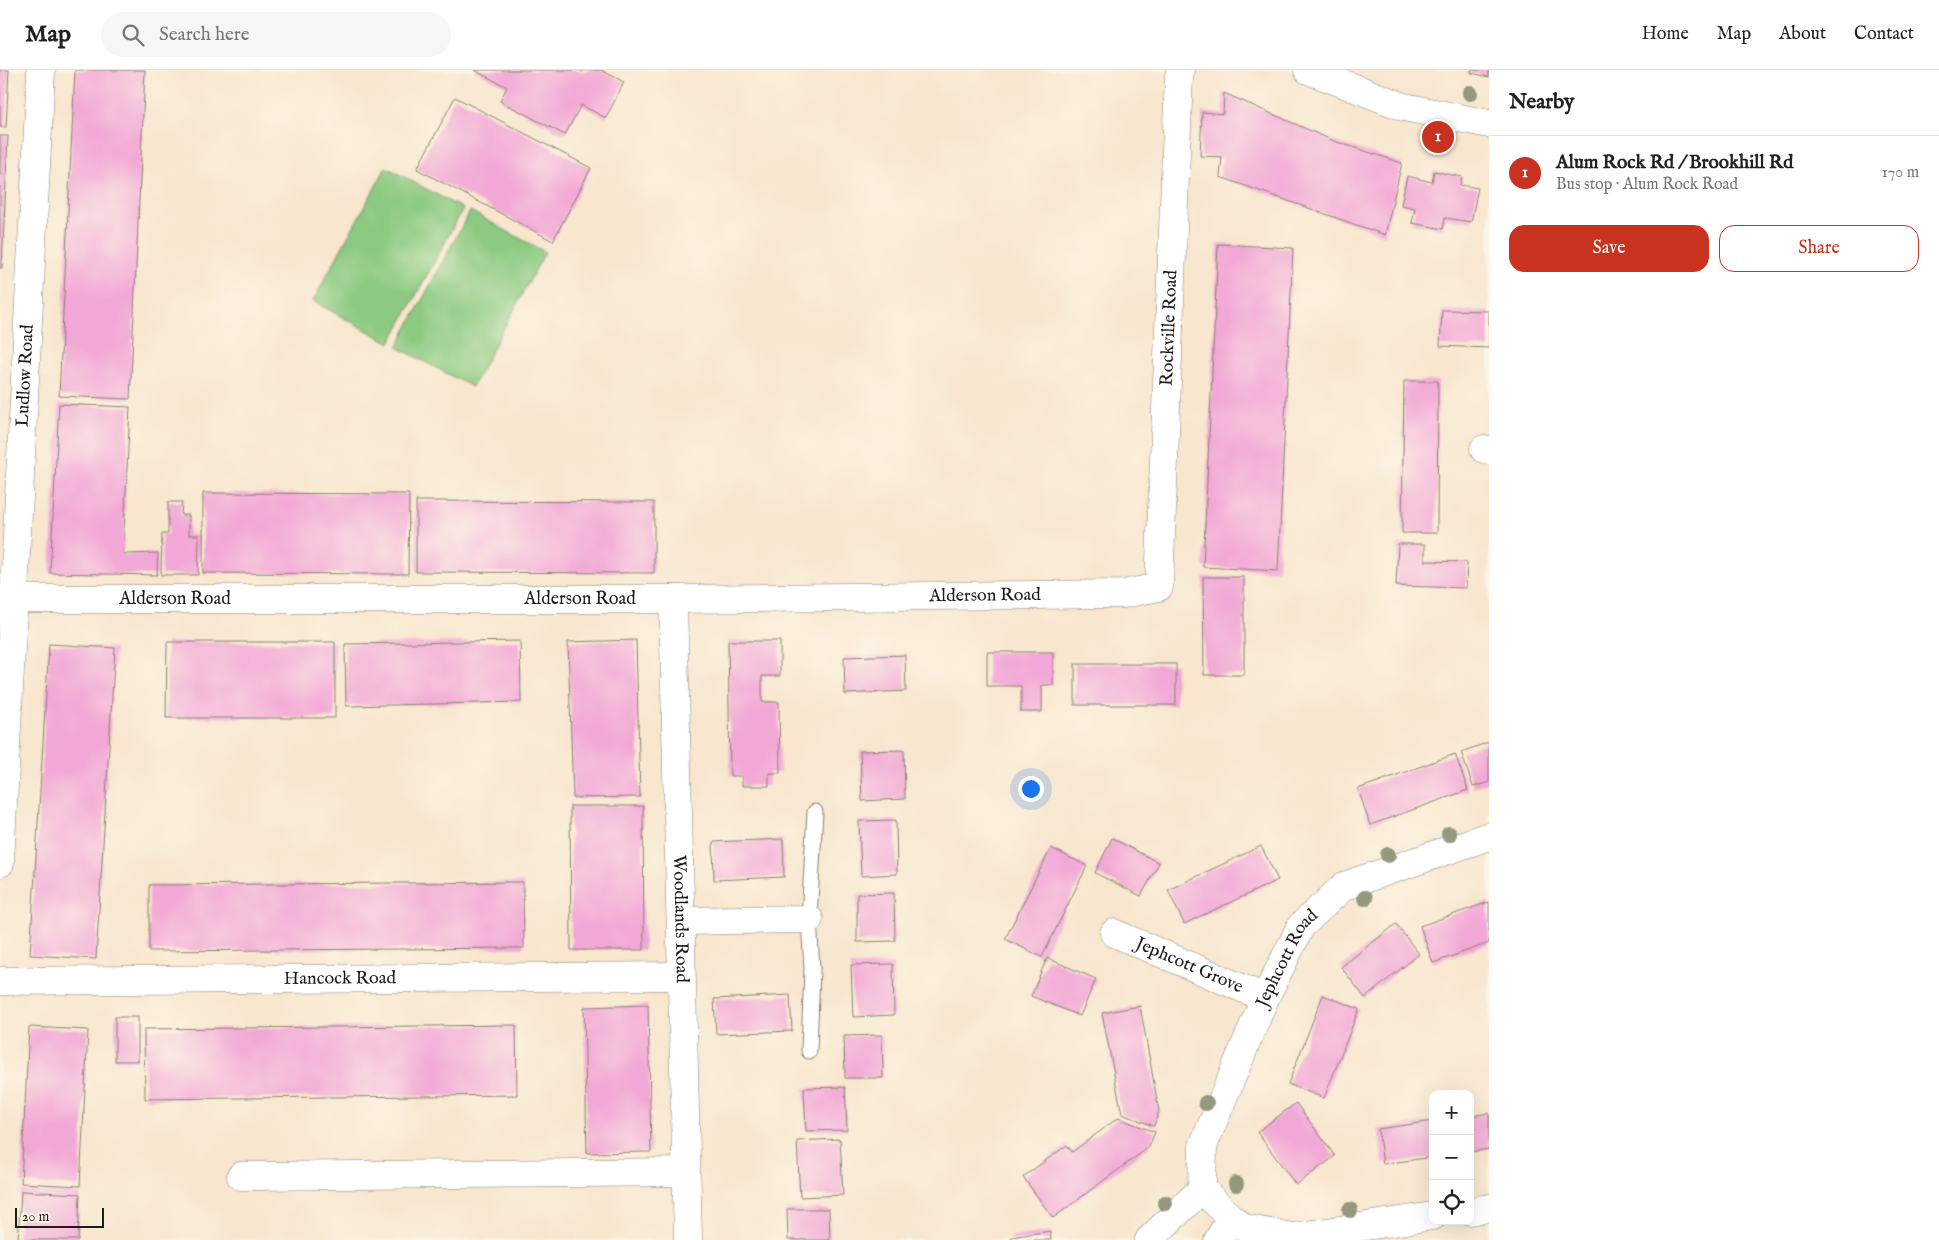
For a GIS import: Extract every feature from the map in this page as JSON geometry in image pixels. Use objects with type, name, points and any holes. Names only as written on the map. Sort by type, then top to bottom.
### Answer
[{"type":"street","name":"Ludlow Road","points":[[0,863],[7,599],[41,70]]},
{"type":"street","name":"Rockville Road","points":[[1159,588],[1178,96],[1181,70]]},
{"type":"street","points":[[1308,70],[1351,78],[1404,106],[1489,124]]},
{"type":"street","name":"Alderson Road","points":[[7,599],[673,599],[1122,594],[1159,588]]},
{"type":"street","name":"Woodlands Road","points":[[673,599],[681,922],[680,976],[688,1240]]},
{"type":"street","name":"Jephcott Road","points":[[1202,1189],[1203,1146],[1265,998],[1301,926],[1344,886],[1489,836]]},
{"type":"street","points":[[681,922],[808,918]]},
{"type":"street","name":"Jephcott Grove","points":[[1114,933],[1265,998]]},
{"type":"street","name":"Hancock Road","points":[[0,981],[680,976]]},
{"type":"street","points":[[242,1176],[686,1172]]},
{"type":"street","points":[[1149,1240],[1202,1189],[1235,1232],[1292,1237],[1429,1217]]},
{"type":"street","points":[[1474,1210],[1489,1208]]},
{"type":"lane","points":[[810,1051],[812,969],[808,918],[816,812]]},
{"type":"green space","points":[[386,167],[463,209],[390,343],[313,301]]},
{"type":"green space","points":[[470,211],[545,252],[472,387],[397,347]]},
{"type":"building","points":[[0,70],[9,70],[6,127],[0,127]]},
{"type":"building","points":[[75,70],[145,70],[130,399],[59,396]]},
{"type":"building","points":[[474,70],[579,70],[583,72],[584,70],[601,70],[624,82],[606,118],[581,105],[565,135],[500,101],[507,87]]},
{"type":"building","points":[[1471,70],[1489,70],[1489,77],[1471,73]]},
{"type":"building","points":[[1224,93],[1334,141],[1402,163],[1385,235],[1220,177],[1222,157],[1200,156],[1202,112],[1223,114]]},
{"type":"building","points":[[455,97],[591,168],[553,241],[417,169]]},
{"type":"building","points":[[0,136],[8,136],[2,268],[0,268]]},
{"type":"building","points":[[1434,171],[1462,177],[1460,185],[1478,188],[1471,222],[1445,218],[1443,229],[1412,223],[1415,208],[1401,205],[1407,176],[1432,182]]},
{"type":"building","points":[[1218,244],[1293,248],[1278,571],[1203,567]]},
{"type":"building","points":[[1442,310],[1489,311],[1489,348],[1440,346]]},
{"type":"building","points":[[1404,381],[1438,381],[1437,533],[1402,533]]},
{"type":"building","points":[[59,404],[130,407],[123,554],[158,553],[157,575],[50,573]]},
{"type":"building","points":[[203,493],[409,494],[408,574],[203,573]]},
{"type":"building","points":[[416,501],[654,502],[654,573],[416,572]]},
{"type":"building","points":[[168,502],[182,502],[181,515],[189,515],[189,535],[199,535],[198,575],[161,575],[162,534],[168,534]]},
{"type":"building","points":[[1398,544],[1425,544],[1425,561],[1467,562],[1466,588],[1396,586]]},
{"type":"building","points":[[1203,577],[1244,577],[1244,675],[1204,675]]},
{"type":"building","points":[[636,640],[640,797],[573,798],[568,642]]},
{"type":"building","points":[[520,641],[521,702],[346,706],[345,644]]},
{"type":"building","points":[[728,641],[780,641],[780,676],[762,676],[762,702],[779,702],[780,773],[769,773],[769,786],[742,786],[742,776],[730,776]]},
{"type":"building","points":[[167,642],[335,642],[335,718],[166,718]]},
{"type":"building","points":[[49,644],[115,648],[96,959],[30,955]]},
{"type":"building","points":[[987,652],[1053,652],[1053,685],[1042,685],[1042,712],[1021,712],[1021,686],[987,686]]},
{"type":"building","points":[[905,655],[906,691],[845,694],[844,657]]},
{"type":"building","points":[[1075,664],[1176,664],[1176,705],[1075,705]]},
{"type":"building","points":[[1489,742],[1489,782],[1473,787],[1461,752]]},
{"type":"building","points":[[904,750],[905,799],[862,801],[860,751]]},
{"type":"building","points":[[1455,754],[1468,790],[1370,825],[1358,789]]},
{"type":"building","points":[[570,806],[643,806],[644,950],[571,950]]},
{"type":"building","points":[[896,820],[897,874],[861,876],[859,821]]},
{"type":"building","points":[[1112,838],[1159,863],[1141,896],[1095,873]]},
{"type":"building","points":[[783,839],[784,877],[714,880],[713,842]]},
{"type":"building","points":[[1261,846],[1278,880],[1184,924],[1168,890]]},
{"type":"building","points":[[1051,848],[1087,866],[1042,957],[1005,939]]},
{"type":"building","points":[[523,882],[524,948],[149,951],[149,885]]},
{"type":"building","points":[[894,893],[895,941],[857,942],[857,894]]},
{"type":"building","points":[[1489,902],[1489,943],[1433,963],[1420,926]]},
{"type":"building","points":[[1396,924],[1419,954],[1365,998],[1341,967]]},
{"type":"building","points":[[1047,958],[1096,979],[1080,1016],[1031,996]]},
{"type":"building","points":[[893,964],[894,1015],[853,1017],[851,965]]},
{"type":"building","points":[[790,995],[792,1031],[716,1034],[714,999]]},
{"type":"building","points":[[1323,995],[1359,1009],[1324,1098],[1288,1084]]},
{"type":"building","points":[[648,1005],[651,1152],[587,1153],[584,1007]]},
{"type":"building","points":[[1140,1006],[1159,1111],[1154,1126],[1122,1114],[1102,1013]]},
{"type":"building","points":[[115,1017],[138,1017],[138,1061],[115,1061]]},
{"type":"building","points":[[516,1025],[517,1095],[145,1099],[144,1029]]},
{"type":"building","points":[[29,1027],[88,1030],[80,1186],[21,1183]]},
{"type":"building","points":[[882,1035],[883,1078],[845,1078],[844,1036]]},
{"type":"building","points":[[845,1087],[847,1130],[806,1131],[804,1088]]},
{"type":"building","points":[[1296,1103],[1335,1156],[1296,1185],[1257,1132]]},
{"type":"building","points":[[1489,1113],[1489,1149],[1474,1151],[1474,1115]]},
{"type":"building","points":[[1118,1118],[1155,1132],[1149,1147],[1053,1218],[1023,1177],[1067,1145],[1072,1152]]},
{"type":"building","points":[[1429,1122],[1429,1158],[1383,1164],[1378,1129]]},
{"type":"building","points":[[840,1139],[843,1195],[800,1197],[797,1141]]},
{"type":"building","points":[[21,1191],[80,1194],[78,1240],[18,1240]]},
{"type":"building","points":[[787,1209],[829,1209],[830,1240],[788,1240]]},
{"type":"building","points":[[1050,1231],[1051,1240],[1012,1240],[1011,1237]]},
{"type":"place","name":"Alum Rock Rd / Brookhill Rd","points":[[1438,137]]}]
